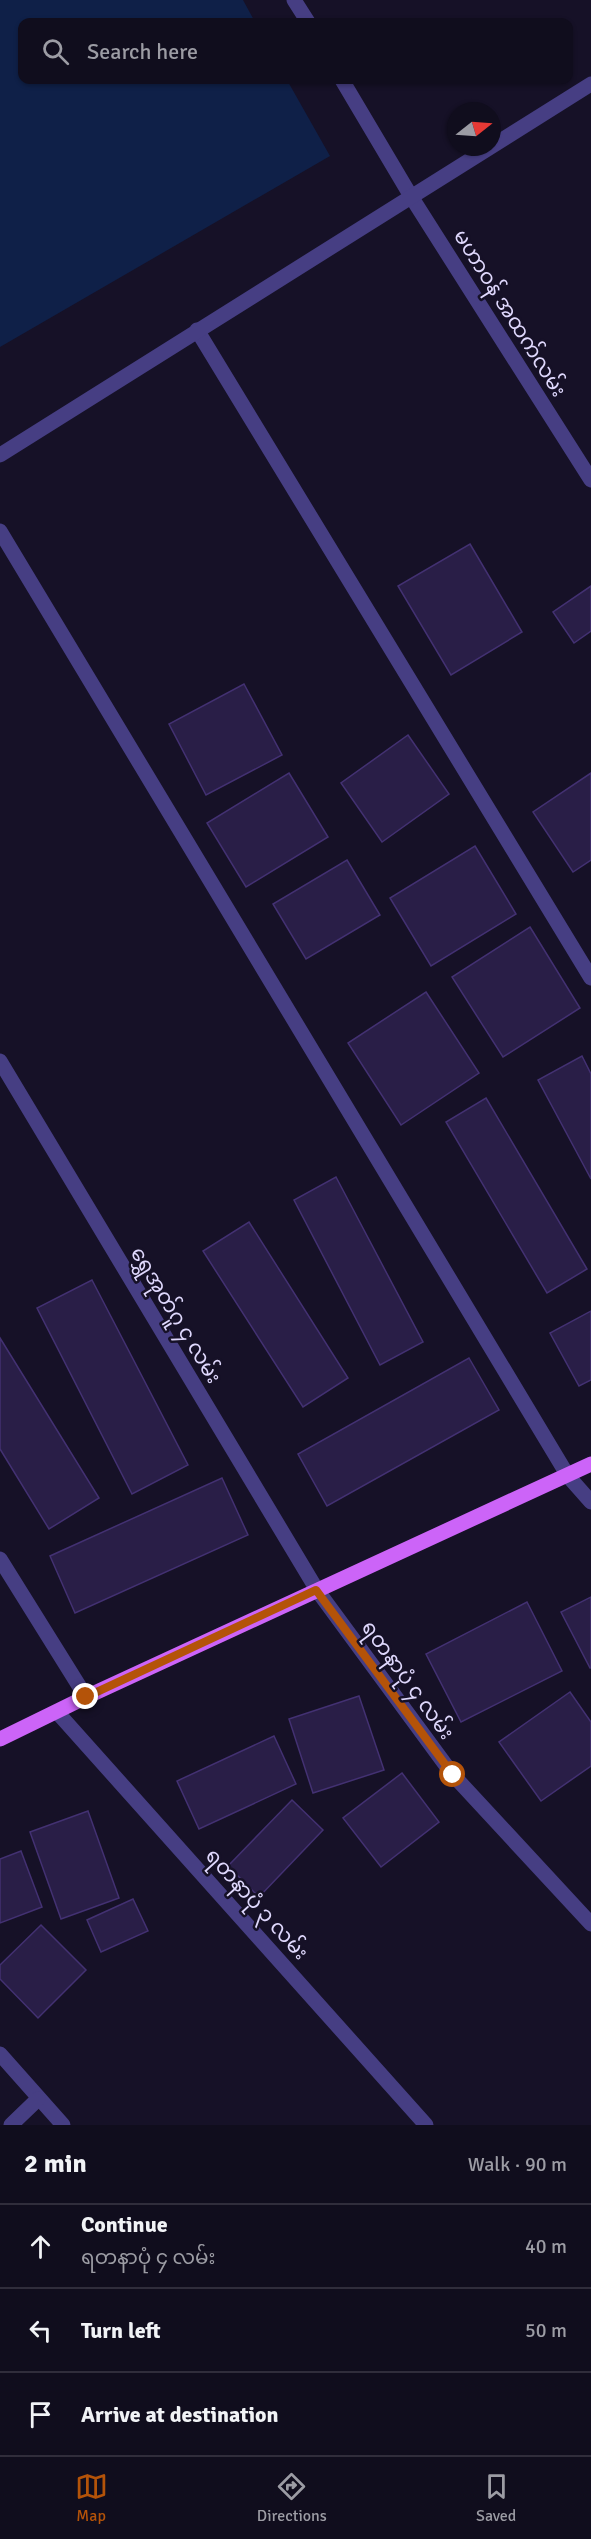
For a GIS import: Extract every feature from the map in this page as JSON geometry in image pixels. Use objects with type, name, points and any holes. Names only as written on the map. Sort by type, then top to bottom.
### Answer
[{"type":"main road","points":[[0,1739],[591,1464]]},
{"type":"street","points":[[294,0],[305,18]]},
{"type":"street","name":"မဟာဝန် အထက်လမ်း","points":[[344,84],[412,198],[591,480]]},
{"type":"street","points":[[0,455],[591,84]]},
{"type":"street","points":[[197,330],[591,978]]},
{"type":"street","points":[[0,531],[568,1476],[591,1502]]},
{"type":"street","name":"ရွှေအုတ်ဂူ ၄ လမ်း","points":[[0,1061],[316,1590]]},
{"type":"street","points":[[0,1559],[86,1697]]},
{"type":"street","name":"ရတနာပုံ ၄ လမ်း","points":[[316,1590],[453,1775],[591,1924]]},
{"type":"street","name":"ရတနာပုံ ၃ လမ်း","points":[[57,1712],[426,2125]]},
{"type":"street","points":[[0,2054],[63,2125]]},
{"type":"street","points":[[11,2125],[38,2099]]},
{"type":"water","points":[[0,0],[243,0],[253,18],[18,18],[18,84],[289,84],[330,156],[0,347]]},
{"type":"building","points":[[470,544],[522,632],[451,675],[398,586]]},
{"type":"building","points":[[591,586],[591,631],[574,643],[553,612]]},
{"type":"building","points":[[244,684],[282,755],[206,795],[169,724]]},
{"type":"building","points":[[408,735],[449,794],[382,842],[341,783]]},
{"type":"building","points":[[289,773],[328,837],[246,887],[207,823]]},
{"type":"building","points":[[591,773],[591,860],[573,872],[533,812]]},
{"type":"building","points":[[475,846],[516,914],[431,966],[390,898]]},
{"type":"building","points":[[347,860],[380,915],[306,959],[273,904]]},
{"type":"building","points":[[530,927],[580,1008],[503,1057],[452,977]]},
{"type":"building","points":[[426,992],[479,1073],[401,1125],[348,1043]]},
{"type":"building","points":[[582,1056],[591,1074],[591,1179],[538,1080]]},
{"type":"building","points":[[486,1098],[587,1269],[547,1293],[446,1122]]},
{"type":"building","points":[[336,1177],[423,1342],[380,1365],[294,1200]]},
{"type":"building","points":[[249,1222],[348,1378],[303,1407],[203,1251]]},
{"type":"building","points":[[92,1280],[188,1465],[132,1494],[37,1308]]},
{"type":"building","points":[[591,1311],[591,1380],[579,1386],[550,1333]]},
{"type":"building","points":[[0,1338],[99,1498],[49,1529],[0,1449]]},
{"type":"building","points":[[469,1358],[499,1410],[327,1506],[298,1454]]},
{"type":"building","points":[[222,1478],[248,1535],[75,1613],[50,1556]]},
{"type":"building","points":[[591,1597],[591,1668],[590,1668],[561,1612]]},
{"type":"building","points":[[527,1602],[562,1671],[461,1722],[426,1654]]},
{"type":"building","points":[[570,1692],[591,1722],[591,1766],[541,1801],[499,1742]]},
{"type":"building","points":[[359,1696],[384,1770],[313,1793],[289,1719]]},
{"type":"building","points":[[274,1736],[296,1784],[199,1829],[177,1781]]},
{"type":"building","points":[[402,1773],[439,1822],[381,1867],[343,1818]]},
{"type":"building","points":[[292,1800],[323,1830],[259,1897],[228,1866]]},
{"type":"building","points":[[88,1811],[119,1898],[61,1919],[30,1832]]},
{"type":"building","points":[[21,1851],[42,1907],[0,1923],[0,1859]]},
{"type":"building","points":[[133,1899],[148,1931],[101,1952],[87,1920]]},
{"type":"building","points":[[41,1925],[86,1970],[38,2018],[0,1979],[0,1965]]},
{"type":"route","points":[[86,1697],[316,1590],[453,1775]]}]
